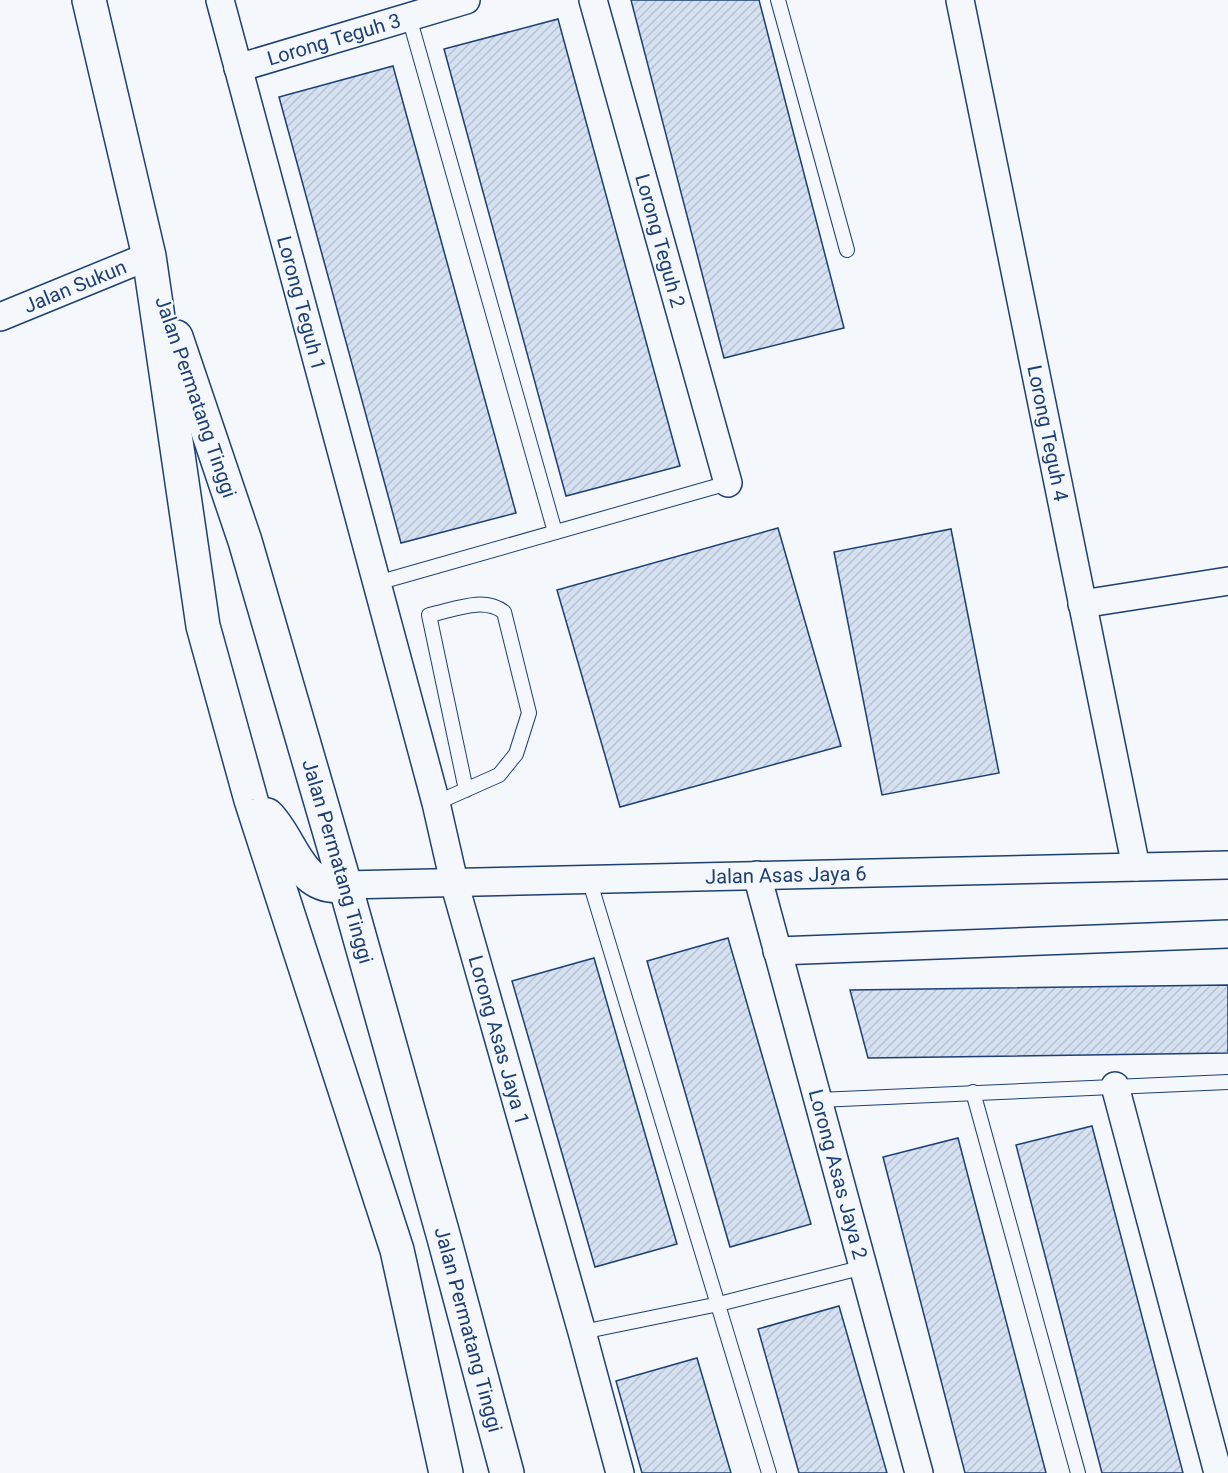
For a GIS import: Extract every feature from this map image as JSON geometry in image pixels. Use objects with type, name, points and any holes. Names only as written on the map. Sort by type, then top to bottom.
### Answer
[{"type":"highway","name":"Jalan Permatang Tinggi","points":[[89,0],[149,256],[203,626],[251,800],[397,1251],[446,1473]]},
{"type":"highway","name":"Jalan Permatang Tinggi","points":[[149,256],[244,541],[345,885],[507,1473]]},
{"type":"highway","points":[[251,800],[276,823],[295,858],[313,879],[332,887],[345,885]]},
{"type":"street","name":"Lorong Teguh 1","points":[[220,0],[380,595]]},
{"type":"street","name":"Lorong Teguh 3","points":[[238,69],[465,0]]},
{"type":"street","name":"Lorong Teguh 2","points":[[593,0],[728,483]]},
{"type":"street","name":"Lorong Teguh 4","points":[[960,0],[1136,867]]},
{"type":"street","name":"Jalan Sukun","points":[[0,317],[149,256]]},
{"type":"street","points":[[1082,604],[1228,581]]},
{"type":"street","name":"Lorong Asas Jaya 1","points":[[380,595],[436,803],[454,882],[620,1473]]},
{"type":"street","name":"Jalan Asas Jaya 6","points":[[345,885],[1228,865]]},
{"type":"street","name":"Lorong Asas Jaya 2","points":[[757,875],[919,1473]]},
{"type":"street","points":[[777,951],[1228,934]]},
{"type":"street","points":[[1115,1086],[1218,1473]]},
{"type":"lane","points":[[778,0],[847,250]]},
{"type":"lane","points":[[410,17],[555,532]]},
{"type":"lane","points":[[380,595],[555,532],[728,483]]},
{"type":"lane","points":[[436,803],[466,790],[499,775],[516,754],[529,713],[504,612],[495,605],[478,604],[429,615],[466,790]]},
{"type":"lane","points":[[589,879],[769,1473]]},
{"type":"lane","points":[[818,1100],[1228,1082]]},
{"type":"lane","points":[[973,1092],[1078,1473]]},
{"type":"lane","points":[[582,1332],[719,1304],[864,1268]]},
{"type":"building","points":[[631,0],[759,0],[844,328],[724,358]]},
{"type":"building","points":[[558,19],[680,466],[566,496],[444,49]]},
{"type":"building","points":[[393,66],[516,513],[401,543],[279,97]]},
{"type":"building","points":[[778,528],[841,746],[620,807],[557,590]]},
{"type":"building","points":[[951,529],[999,773],[882,795],[834,552]]},
{"type":"building","points":[[728,938],[811,1224],[730,1247],[647,961]]},
{"type":"building","points":[[594,958],[677,1244],[595,1267],[512,981]]},
{"type":"building","points":[[1228,985],[1228,1053],[868,1058],[850,990]]},
{"type":"building","points":[[1092,1126],[1183,1473],[1102,1473],[1016,1145]]},
{"type":"building","points":[[958,1138],[1046,1473],[965,1473],[883,1157]]},
{"type":"building","points":[[839,1306],[887,1473],[799,1473],[758,1329]]},
{"type":"building","points":[[697,1358],[731,1473],[642,1473],[616,1381]]}]
